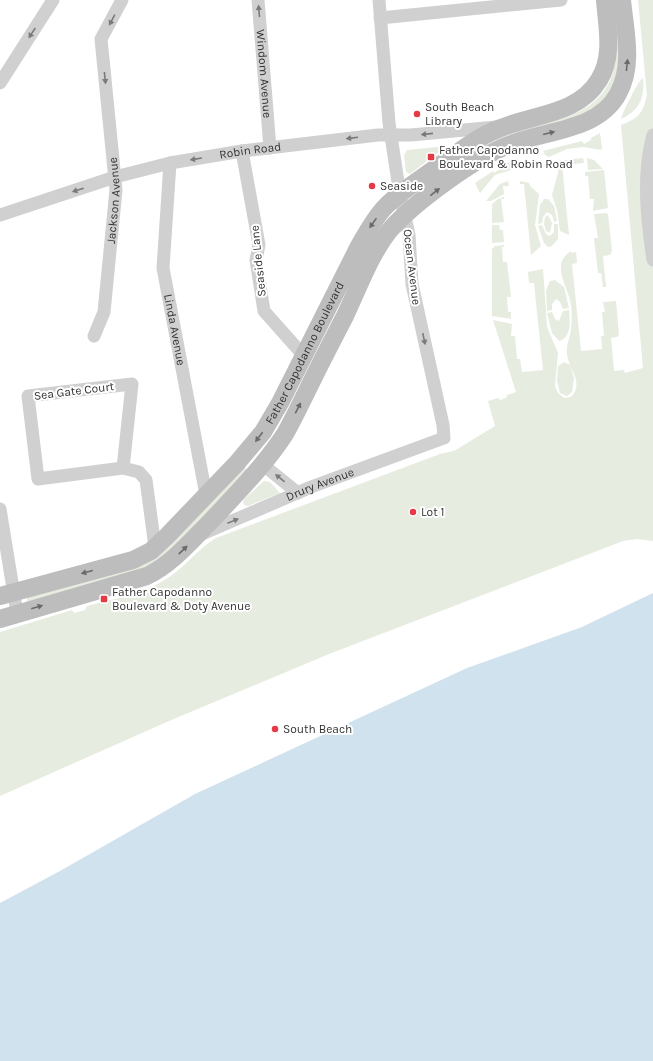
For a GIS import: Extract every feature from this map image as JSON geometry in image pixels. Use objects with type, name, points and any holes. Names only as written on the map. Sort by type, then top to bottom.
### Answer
[{"type":"main road","name":"Father Capodanno Boulevard","points":[[7,594],[133,560],[155,547],[206,495],[263,432],[304,356],[365,236],[386,206],[467,147],[489,133],[507,125],[569,107],[581,100],[595,86],[605,69],[608,56],[604,0]]},
{"type":"main road","name":"Father Capodanno Boulevard","points":[[8,616],[147,576],[168,563],[197,536],[262,464],[291,422],[379,247],[390,231],[451,179],[498,150],[524,140],[584,122],[602,112],[614,101],[623,83],[627,68],[628,50],[622,0]]},
{"type":"street","points":[[0,83],[53,0]]},
{"type":"street","name":"Jackson Avenue","points":[[94,336],[104,312],[116,190],[101,39],[122,0]]},
{"type":"street","name":"Windom Avenue","points":[[258,0],[270,148]]},
{"type":"street","name":"Ocean Avenue","points":[[379,0],[391,135],[400,195],[411,248],[412,284],[443,425],[444,438]]},
{"type":"street","points":[[380,18],[561,0]]},
{"type":"street","name":"Robin Road","points":[[0,215],[115,178],[170,163],[242,151],[378,135],[411,136],[507,125]]},
{"type":"street","points":[[653,135],[647,165],[647,192],[653,260]]},
{"type":"street","name":"Seaside Lane","points":[[242,151],[259,245],[256,260],[264,311],[304,356]]},
{"type":"street","name":"Linda Avenue","points":[[170,163],[162,268],[206,495]]},
{"type":"street","name":"Sea Gate Court","points":[[123,468],[132,384],[28,396],[38,479],[123,468],[140,472],[146,480],[155,547]]},
{"type":"street","name":"Drury Avenue","points":[[197,536],[298,493],[444,438]]},
{"type":"street","points":[[262,464],[298,493]]},
{"type":"street","points":[[0,509],[8,616]]},
{"type":"shaded area","points":[[618,0],[621,71],[603,104],[418,193],[430,181],[497,138],[563,118],[579,112],[592,103],[604,91],[615,67],[618,38]]},
{"type":"shaded area","points":[[638,0],[653,0],[653,541],[637,539],[623,541],[329,654],[169,721],[0,796],[0,632],[72,610],[74,613],[85,610],[87,606],[145,590],[170,576],[202,548],[216,538],[440,454],[454,451],[495,426],[488,401],[498,398],[500,400],[506,398],[507,395],[516,392],[493,320],[512,324],[511,336],[515,336],[517,359],[520,359],[522,372],[543,370],[534,283],[529,283],[528,272],[543,269],[547,327],[558,353],[555,386],[558,393],[564,398],[571,397],[576,386],[575,376],[567,354],[572,314],[571,305],[561,271],[563,259],[571,251],[571,253],[576,252],[577,263],[572,264],[581,351],[602,349],[601,336],[604,336],[602,312],[605,312],[603,302],[616,301],[619,335],[611,338],[614,371],[624,370],[625,373],[643,368],[621,125],[632,120],[642,111],[647,95]]},
{"type":"shaded area","points":[[643,78],[643,92],[640,103],[632,112],[621,119],[630,97]]},
{"type":"shaded area","points":[[600,133],[601,150],[584,147],[567,149],[549,157],[545,155],[543,151],[582,141],[584,144]]},
{"type":"shaded area","points":[[446,146],[435,155],[433,152],[426,157],[428,160],[410,174],[406,172],[404,155],[407,150]]},
{"type":"shaded area","points":[[518,158],[518,168],[495,175],[480,193],[475,183],[493,171],[494,173],[500,169],[499,167]]},
{"type":"shaded area","points":[[583,158],[584,163],[562,165],[569,235],[560,231],[557,210],[552,195],[559,164],[565,160]]},
{"type":"shaded area","points":[[587,158],[594,160],[603,169],[588,170]]},
{"type":"shaded area","points":[[604,170],[608,208],[593,211],[594,199],[590,199],[588,176],[585,176],[585,172]]},
{"type":"shaded area","points":[[508,181],[509,186],[503,186],[504,194],[491,201],[486,201],[500,184]]},
{"type":"shaded area","points":[[520,181],[529,183],[530,186],[539,194],[535,225],[541,246],[531,255],[524,184],[520,184]]},
{"type":"shaded area","points":[[504,197],[504,199],[501,199],[504,222],[492,223],[492,204],[498,199]]},
{"type":"shaded area","points":[[544,199],[548,199],[554,206],[557,221],[554,222],[552,215],[547,212],[543,217],[542,223],[538,224],[540,205]]},
{"type":"shaded area","points":[[594,214],[608,214],[612,251],[610,255],[603,256],[606,287],[603,287],[601,273],[598,273],[594,238],[598,238]]},
{"type":"shaded area","points":[[548,215],[552,223],[550,233],[546,231],[544,224],[545,217]]},
{"type":"shaded area","points":[[554,224],[558,224],[558,239],[552,246],[548,247],[544,243],[538,226],[542,225],[546,234],[550,236],[554,232]]},
{"type":"shaded area","points":[[492,225],[499,225],[500,230],[503,230],[504,242],[492,243]]},
{"type":"shaded area","points":[[504,245],[504,247],[502,247],[503,262],[507,262],[511,297],[507,297],[508,312],[511,312],[511,319],[492,316],[492,249],[495,246]]},
{"type":"shaded area","points":[[555,280],[564,287],[569,308],[563,309],[560,302],[556,299],[552,304],[552,310],[547,311],[546,291],[550,281]]},
{"type":"shaded area","points":[[569,310],[570,323],[568,333],[559,341],[552,333],[547,313],[552,312],[555,319],[559,321],[563,311]]},
{"type":"shaded area","points":[[564,362],[570,365],[574,378],[572,392],[567,396],[560,393],[557,381],[558,366]]},
{"type":"shaded area","points":[[244,467],[247,469],[171,553],[152,567],[29,603],[27,601],[27,597],[124,569]]},
{"type":"shaded area","points":[[264,481],[270,482],[280,493],[248,506],[244,505],[244,499]]},
{"type":"water","points":[[653,593],[653,1061],[0,1061],[0,903],[60,871],[195,794],[467,668],[582,627]]},
{"type":"place","name":"South Beach Library","points":[[417,114]]},
{"type":"place","name":"Father Capodanno Boulevard & Robin Road","points":[[431,157]]},
{"type":"place","name":"Seaside","points":[[372,186]]},
{"type":"place","name":"Lot 1","points":[[413,512]]},
{"type":"place","name":"Father Capodanno Boulevard & Doty Avenue","points":[[104,599]]},
{"type":"place","name":"South Beach","points":[[275,729]]}]
